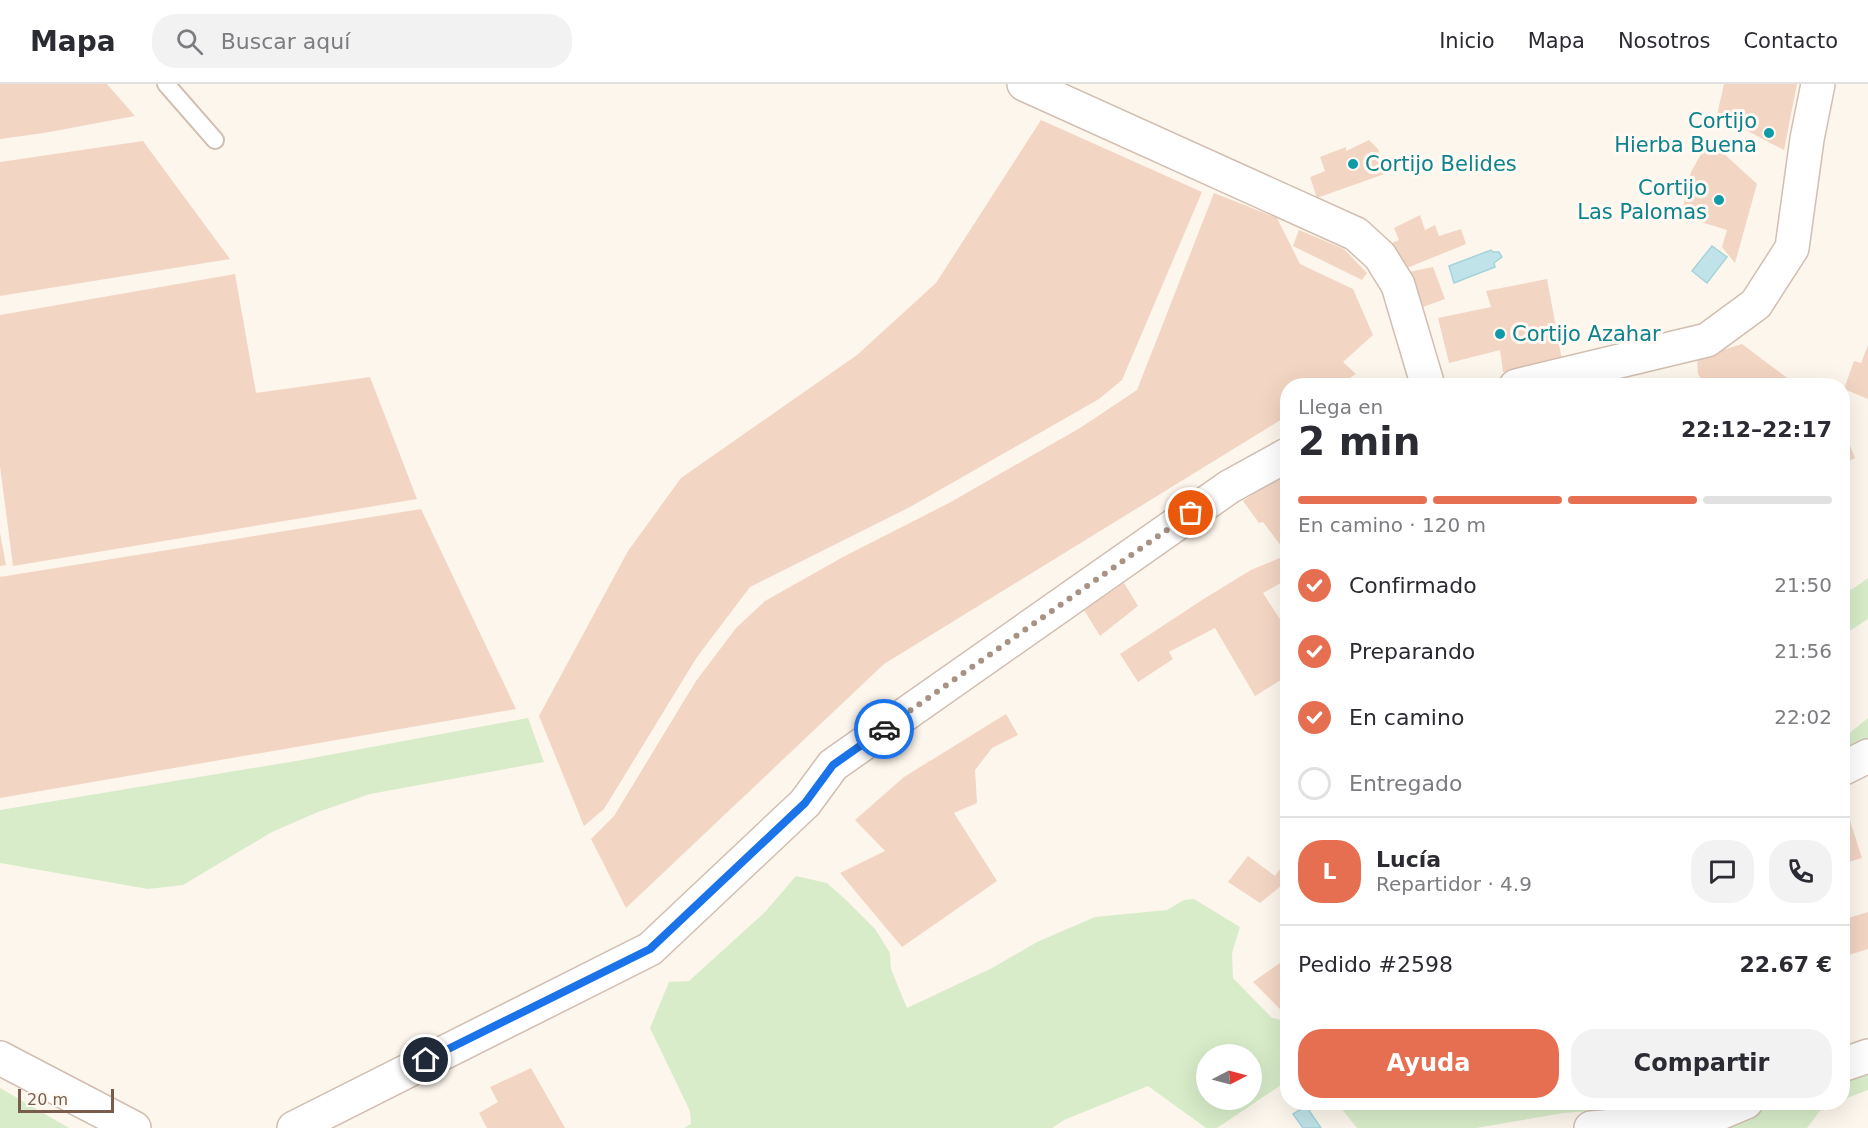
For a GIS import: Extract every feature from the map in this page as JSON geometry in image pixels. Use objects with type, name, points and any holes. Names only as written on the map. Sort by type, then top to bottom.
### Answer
[{"type":"street","points":[[1024,84],[1356,234],[1380,256],[1398,285],[1426,378]]},
{"type":"street","points":[[1549,378],[1707,340],[1755,304],[1792,248],[1807,139],[1818,84]]},
{"type":"street","points":[[294,1128],[650,949],[805,803],[833,765],[1229,487],[1280,459]]},
{"type":"street","points":[[1850,765],[1868,756]]},
{"type":"street","points":[[1850,1062],[1868,1056]]},
{"type":"street","points":[[0,1058],[134,1128]]},
{"type":"street","points":[[1591,1128],[1694,1123],[1727,1110]]},
{"type":"lane","points":[[166,84],[215,140]]},
{"type":"green space","points":[[1868,578],[1868,619],[1850,631],[1850,590]]},
{"type":"green space","points":[[528,718],[544,762],[370,794],[318,812],[272,832],[183,885],[148,889],[0,863],[0,810],[296,761]]},
{"type":"green space","points":[[1868,718],[1868,739],[1850,747],[1850,733]]},
{"type":"green space","points":[[796,876],[827,883],[875,929],[890,953],[891,969],[907,1008],[992,968],[1037,942],[1095,917],[1167,910],[1184,900],[1194,899],[1240,927],[1232,953],[1233,978],[1272,1018],[1280,1020],[1280,1086],[1262,1098],[1262,1044],[1196,1044],[1196,1110],[1244,1110],[1217,1128],[1206,1128],[1148,1086],[1064,1120],[1052,1128],[684,1128],[691,1124],[690,1111],[650,1028],[669,982],[689,981],[765,912]]},
{"type":"green space","points":[[1868,1069],[1868,1090],[1850,1097],[1850,1075]]},
{"type":"green space","points":[[0,1088],[69,1128],[0,1128]]},
{"type":"green space","points":[[1343,1110],[1604,1110],[1563,1113],[1476,1128],[1357,1128]]},
{"type":"green space","points":[[1762,1110],[1820,1110],[1807,1128],[1725,1128]]},
{"type":"water","points":[[1712,246],[1727,257],[1707,283],[1692,271]]},
{"type":"water","points":[[1491,250],[1499,252],[1502,257],[1494,263],[1495,267],[1454,283],[1449,266]]},
{"type":"water","points":[[1300,1110],[1309,1110],[1321,1128],[1303,1128],[1293,1114]]},
{"type":"building","points":[[0,84],[107,84],[135,116],[0,139]]},
{"type":"building","name":"Cortijo Hierba Buena","points":[[1724,84],[1797,84],[1784,150],[1717,115]]},
{"type":"building","points":[[1041,120],[1202,192],[1122,380],[1099,399],[910,507],[750,587],[697,657],[604,809],[584,826],[539,716],[628,551],[681,478],[857,355],[936,283]]},
{"type":"building","name":"Cortijo Belides","points":[[1369,140],[1378,149],[1387,173],[1317,198],[1310,177],[1325,171],[1320,157],[1346,147],[1346,151]]},
{"type":"building","name":"Cortijo Las Palomas","points":[[1709,140],[1757,184],[1735,263],[1722,247],[1727,230],[1681,216],[1691,172]]},
{"type":"building","points":[[143,141],[230,259],[0,296],[0,162]]},
{"type":"building","points":[[1214,193],[1277,218],[1300,264],[1353,289],[1373,335],[1343,362],[1356,374],[1350,378],[1280,378],[1280,420],[884,664],[626,908],[591,839],[614,816],[696,681],[736,628],[765,601],[843,557],[949,503],[1080,428],[1137,390]]},
{"type":"building","points":[[1420,215],[1425,230],[1435,225],[1439,236],[1461,229],[1466,244],[1407,268],[1385,246],[1399,240],[1394,228]]},
{"type":"building","points":[[1299,230],[1344,249],[1367,273],[1362,280],[1293,246]]},
{"type":"building","points":[[1433,267],[1445,299],[1423,307],[1409,272]]},
{"type":"building","points":[[235,274],[256,393],[370,377],[417,499],[13,566],[0,466],[0,315]]},
{"type":"building","name":"Cortijo Azahar","points":[[1547,279],[1562,360],[1503,372],[1500,350],[1449,363],[1438,318],[1491,307],[1486,291]]},
{"type":"building","points":[[1742,344],[1787,378],[1701,378],[1698,374],[1697,358]]},
{"type":"building","points":[[1868,345],[1868,399],[1850,392],[1850,378],[1848,378],[1854,361],[1861,363]]},
{"type":"building","points":[[1850,446],[1855,458],[1850,461]]},
{"type":"building","points":[[1280,476],[1280,545],[1263,522],[1259,523],[1243,501]]},
{"type":"building","points":[[421,509],[516,709],[0,798],[0,577]]},
{"type":"building","points":[[0,533],[6,565],[0,566]]},
{"type":"building","points":[[1280,558],[1280,584],[1263,593],[1280,619],[1280,680],[1255,696],[1215,628],[1169,652],[1173,659],[1138,682],[1120,654],[1251,570]]},
{"type":"building","points":[[1124,583],[1138,606],[1100,636],[1084,610]]},
{"type":"building","points":[[1006,714],[1018,735],[992,748],[975,770],[977,803],[954,813],[997,881],[902,947],[840,873],[885,851],[855,820],[904,777]]},
{"type":"building","points":[[1850,821],[1862,858],[1850,862]]},
{"type":"building","points":[[1248,856],[1275,876],[1280,869],[1280,887],[1260,903],[1228,882]]},
{"type":"building","points":[[1868,912],[1868,949],[1850,955],[1850,918]]},
{"type":"building","points":[[1280,963],[1280,1009],[1253,982]]},
{"type":"building","points":[[531,1068],[565,1128],[487,1128],[479,1113],[498,1102],[490,1087]]},
{"type":"way so far","points":[[884,729],[1191,513]]},
{"type":"place","name":"Cortijo Hierba Buena","points":[[1769,133]]},
{"type":"place","name":"Cortijo Belides","points":[[1353,164]]},
{"type":"place","name":"Cortijo Las Palomas","points":[[1719,200]]},
{"type":"place","name":"Cortijo Azahar","points":[[1500,334]]},
{"type":"route","points":[[426,1060],[650,949],[805,803],[833,765],[884,729]]}]
